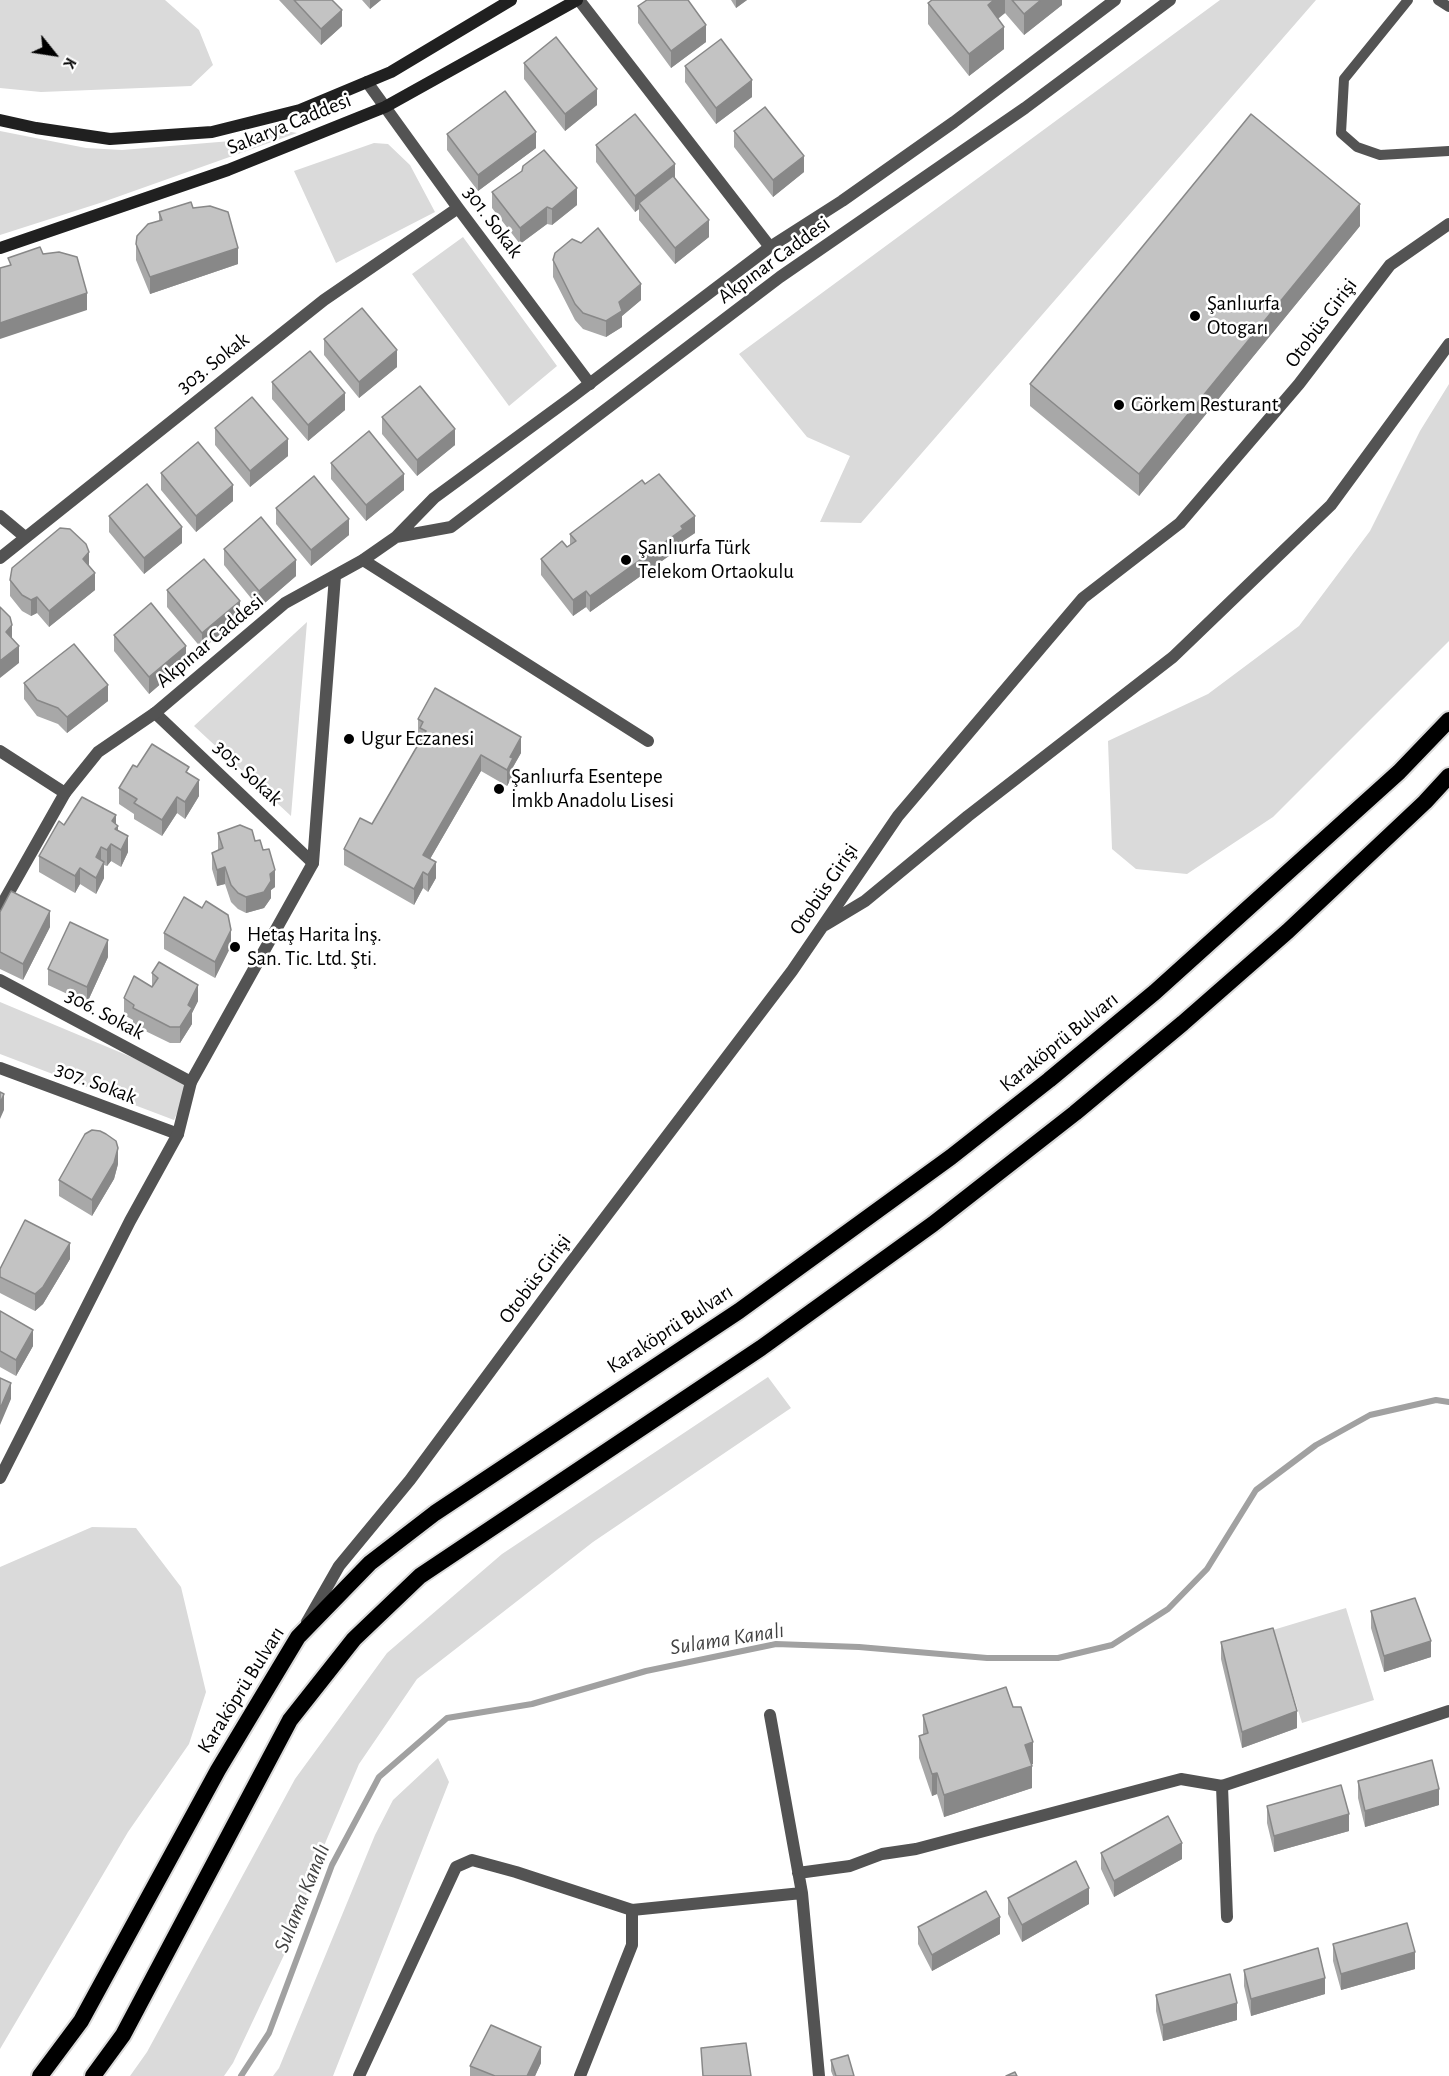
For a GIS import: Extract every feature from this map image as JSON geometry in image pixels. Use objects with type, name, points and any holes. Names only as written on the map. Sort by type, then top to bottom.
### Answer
[{"type":"highway","name":"Karaköprü Bulvarı","points":[[40,2076],[81,2021],[218,1770],[298,1637],[370,1563],[435,1513],[739,1311],[951,1157],[1155,992],[1399,772],[1449,720]]},
{"type":"highway","points":[[93,2076],[123,2035],[290,1720],[354,1639],[420,1576],[761,1348],[933,1224],[1057,1127],[1183,1023],[1288,931],[1425,802],[1449,776]]},
{"type":"main road","name":"Sakarya Caddesi","points":[[0,120],[36,128],[111,139],[212,132],[300,110],[390,72],[511,0]]},
{"type":"main road","name":"Sakarya Caddesi","points":[[0,248],[228,170],[385,107],[578,0]]},
{"type":"street","points":[[578,0],[770,247]]},
{"type":"street","name":"Akpınar Caddesi","points":[[64,793],[98,752],[155,712],[285,603],[363,560],[396,537],[434,498],[590,384],[770,247],[842,201],[954,122],[1115,0]]},
{"type":"street","name":"Akpınar Caddesi","points":[[396,537],[451,527],[780,277],[1025,108],[1170,0]]},
{"type":"street","name":"301. Sokak","points":[[367,82],[590,384]]},
{"type":"street","name":"303. Sokak","points":[[0,558],[324,300],[458,208]]},
{"type":"street","name":"Otobüs Girişi","points":[[298,1637],[339,1566],[410,1480],[563,1272],[792,971],[898,816],[1083,598],[1180,523],[1299,384],[1390,265],[1449,224]]},
{"type":"street","points":[[821,927],[865,901],[978,809],[1173,657],[1331,505],[1449,344]]},
{"type":"street","points":[[0,516],[25,537]]},
{"type":"street","points":[[363,560],[648,741]]},
{"type":"street","points":[[0,1478],[130,1221],[178,1134],[191,1082],[313,862],[336,576]]},
{"type":"street","name":"305. Sokak","points":[[155,712],[313,862]]},
{"type":"street","points":[[0,751],[64,793],[0,908]]},
{"type":"street","name":"306. Sokak","points":[[0,980],[191,1082]]},
{"type":"street","name":"307. Sokak","points":[[0,1068],[178,1134]]},
{"type":"street","points":[[798,1873],[850,1866],[882,1854],[916,1848],[1181,1779],[1222,1786],[1449,1711]]},
{"type":"street","points":[[770,1715],[802,1893],[819,2076]]},
{"type":"street","points":[[1222,1786],[1227,1917]]},
{"type":"street","points":[[359,2076],[456,1867],[472,1860],[632,1910],[802,1893]]},
{"type":"street","points":[[580,2076],[632,1945],[632,1910]]},
{"type":"lane","points":[[1408,0],[1344,79],[1341,133],[1357,147],[1380,155],[1449,151]]},
{"type":"lane","points":[[1438,0],[1449,7]]},
{"type":"shaded area","points":[[0,0],[165,0],[199,30],[213,65],[191,86],[41,92],[0,88]]},
{"type":"shaded area","points":[[1220,0],[1316,0],[861,523],[820,522],[850,456],[807,437],[739,354]]},
{"type":"shaded area","points":[[0,131],[86,148],[122,150],[231,141],[286,131],[297,133],[103,202],[0,235]]},
{"type":"shaded area","points":[[374,143],[388,144],[410,165],[435,212],[336,263],[294,171]]},
{"type":"shaded area","points":[[463,237],[557,366],[509,406],[412,274]]},
{"type":"shaded area","points":[[1449,384],[1449,641],[1273,817],[1187,874],[1136,869],[1112,849],[1108,741],[1208,694],[1299,626],[1370,531],[1420,431]]},
{"type":"shaded area","points":[[307,622],[291,816],[194,726]]},
{"type":"shaded area","points":[[0,1002],[191,1082],[174,1120],[0,1054]]},
{"type":"shaded area","points":[[768,1377],[791,1408],[593,1542],[417,1679],[359,1764],[326,1841],[284,1955],[233,2063],[224,2076],[130,2076],[147,2052],[295,1779],[387,1653],[502,1554]]},
{"type":"shaded area","points":[[92,1527],[136,1528],[181,1587],[206,1692],[189,1744],[128,1832],[0,2049],[0,1567]]},
{"type":"shaded area","points":[[1346,1608],[1374,1700],[1302,1723],[1273,1630]]},
{"type":"shaded area","points":[[438,1758],[449,1782],[333,2076],[273,2076],[279,2068],[375,1835],[393,1800]]},
{"type":"building","points":[[294,0],[332,0],[342,10],[321,29]]},
{"type":"building","points":[[647,0],[688,0],[706,25],[671,51],[638,6]]},
{"type":"building","points":[[932,0],[994,0],[988,5],[1004,27],[969,54],[928,3]]},
{"type":"building","points":[[1012,0],[1041,0],[1024,14]]},
{"type":"building","points":[[556,37],[597,89],[565,114],[524,63]]},
{"type":"building","points":[[721,39],[752,80],[716,108],[685,66]]},
{"type":"building","points":[[505,91],[536,132],[478,175],[447,134]]},
{"type":"building","points":[[765,107],[804,156],[773,180],[734,131]]},
{"type":"building","points":[[635,114],[675,164],[635,196],[596,145]]},
{"type":"building","name":"Şanlıurfa Otogarı","points":[[1251,114],[1360,204],[1139,474],[1030,384]]},
{"type":"building","points":[[544,150],[577,188],[552,209],[547,207],[520,228],[492,192],[522,171],[523,166]]},
{"type":"building","points":[[673,176],[709,220],[675,248],[639,203]]},
{"type":"building","points":[[191,202],[193,208],[210,206],[228,212],[238,248],[150,277],[136,244],[137,236],[148,224],[162,220],[159,212]]},
{"type":"building","points":[[598,228],[641,284],[619,302],[622,311],[606,321],[583,313],[575,304],[553,260],[555,253],[572,239],[581,243]]},
{"type":"building","points":[[40,247],[43,254],[59,252],[77,257],[87,293],[0,323],[0,268],[11,265],[8,258]]},
{"type":"building","points":[[362,308],[397,350],[359,382],[324,339]]},
{"type":"building","points":[[310,351],[345,393],[308,425],[272,382]]},
{"type":"building","points":[[420,386],[455,429],[417,460],[382,417]]},
{"type":"building","points":[[252,397],[288,439],[250,471],[215,428]]},
{"type":"building","points":[[369,431],[404,474],[366,505],[331,463]]},
{"type":"building","points":[[198,442],[233,485],[196,516],[161,473]]},
{"type":"building","points":[[659,474],[695,516],[681,526],[683,529],[590,596],[586,591],[573,600],[541,559],[562,541],[567,547],[576,541],[570,534],[642,480],[645,484]]},
{"type":"building","points":[[314,476],[349,519],[311,550],[276,508]]},
{"type":"building","points":[[147,484],[182,527],[144,558],[109,516]]},
{"type":"building","points":[[261,517],[296,560],[259,591],[224,549]]},
{"type":"building","points":[[60,528],[70,529],[86,544],[89,552],[83,559],[95,573],[49,611],[37,597],[31,600],[22,595],[10,580],[12,568]]},
{"type":"building","points":[[204,559],[240,601],[202,633],[167,590]]},
{"type":"building","points":[[151,603],[186,646],[149,677],[114,635]]},
{"type":"building","points":[[0,607],[10,617],[12,625],[6,632],[19,646],[0,661]]},
{"type":"building","points":[[74,644],[108,685],[67,717],[58,708],[37,700],[24,683]]},
{"type":"building","points":[[435,688],[521,737],[510,757],[513,758],[507,770],[481,755],[423,855],[436,862],[428,875],[423,872],[414,889],[344,849],[360,818],[372,824],[426,731],[420,728],[423,722],[418,719]]},
{"type":"building","points":[[152,744],[189,767],[186,772],[199,780],[185,802],[177,797],[162,820],[134,803],[137,799],[119,788],[133,765],[137,767]]},
{"type":"building","points":[[82,797],[116,815],[112,821],[118,826],[115,829],[128,836],[121,850],[111,844],[107,850],[101,847],[96,857],[104,862],[96,878],[80,868],[75,876],[39,856],[59,821],[64,825]]},
{"type":"building","points":[[240,825],[252,830],[255,841],[260,840],[263,850],[269,849],[275,870],[270,874],[271,881],[264,892],[246,897],[238,893],[231,885],[225,867],[217,870],[212,853],[223,848],[218,833]]},
{"type":"building","points":[[11,891],[50,911],[23,964],[0,952],[0,912]]},
{"type":"building","points":[[184,897],[202,908],[206,901],[228,915],[231,930],[215,962],[164,933]]},
{"type":"building","points":[[70,922],[108,940],[87,987],[48,969]]},
{"type":"building","points":[[159,962],[198,985],[188,1005],[192,1008],[180,1027],[170,1027],[133,1008],[134,1005],[124,998],[134,976],[152,987],[158,978],[152,973]]},
{"type":"building","points":[[92,1130],[106,1134],[116,1141],[118,1148],[114,1163],[92,1200],[59,1180],[85,1134]]},
{"type":"building","points":[[25,1220],[70,1243],[43,1287],[35,1294],[0,1277],[0,1269]]},
{"type":"building","points":[[0,1311],[33,1330],[16,1360],[0,1351]]},
{"type":"building","points":[[0,1378],[11,1383],[0,1409]]},
{"type":"building","points":[[1415,1598],[1431,1641],[1384,1656],[1371,1611]]},
{"type":"building","points":[[1273,1628],[1297,1711],[1242,1732],[1221,1642]]},
{"type":"building","points":[[1006,1687],[1013,1707],[1021,1707],[1033,1742],[1025,1745],[1032,1766],[944,1795],[937,1773],[932,1774],[919,1736],[928,1733],[923,1715]]},
{"type":"building","points":[[1432,1760],[1439,1789],[1365,1811],[1358,1781]]},
{"type":"building","points":[[1341,1785],[1349,1814],[1274,1836],[1267,1806]]},
{"type":"building","points":[[1168,1816],[1182,1843],[1114,1881],[1101,1853]]},
{"type":"building","points":[[1076,1861],[1089,1888],[1022,1925],[1008,1898]]},
{"type":"building","points":[[986,1891],[1000,1917],[932,1955],[918,1927]]},
{"type":"building","points":[[1407,1923],[1415,1952],[1341,1974],[1333,1944]]},
{"type":"building","points":[[1318,1948],[1325,1978],[1251,1999],[1244,1970]]},
{"type":"building","points":[[1230,1974],[1237,2003],[1163,2025],[1156,1995]]},
{"type":"building","points":[[491,2025],[541,2047],[527,2076],[495,2076],[470,2066]]},
{"type":"building","points":[[746,2043],[751,2076],[703,2076],[701,2048]]},
{"type":"building","points":[[848,2055],[854,2076],[836,2076],[831,2060]]},
{"type":"waterway","name":"Sulama Kanalı","points":[[241,2076],[269,2033],[332,1865],[379,1777],[447,1718],[532,1704],[646,1671],[776,1644],[859,1647],[987,1658],[1058,1658],[1112,1645],[1168,1609],[1207,1569],[1256,1490],[1316,1445],[1370,1415],[1436,1400],[1449,1402]]},
{"type":"place","name":"Şanlıurfa Otogarı","points":[[1195,316]]},
{"type":"place","name":"Görkem Resturant","points":[[1119,405]]},
{"type":"place","name":"Şanlıurfa Türk Telekom Ortaokulu","points":[[626,560]]},
{"type":"place","name":"Ugur Eczanesi","points":[[349,739]]},
{"type":"place","name":"Şanlıurfa Esentepe İmkb Anadolu Lisesi","points":[[499,789]]},
{"type":"place","name":"Hetaş Harita İnş. San. Tic. Ltd. Şti.","points":[[235,947]]}]
